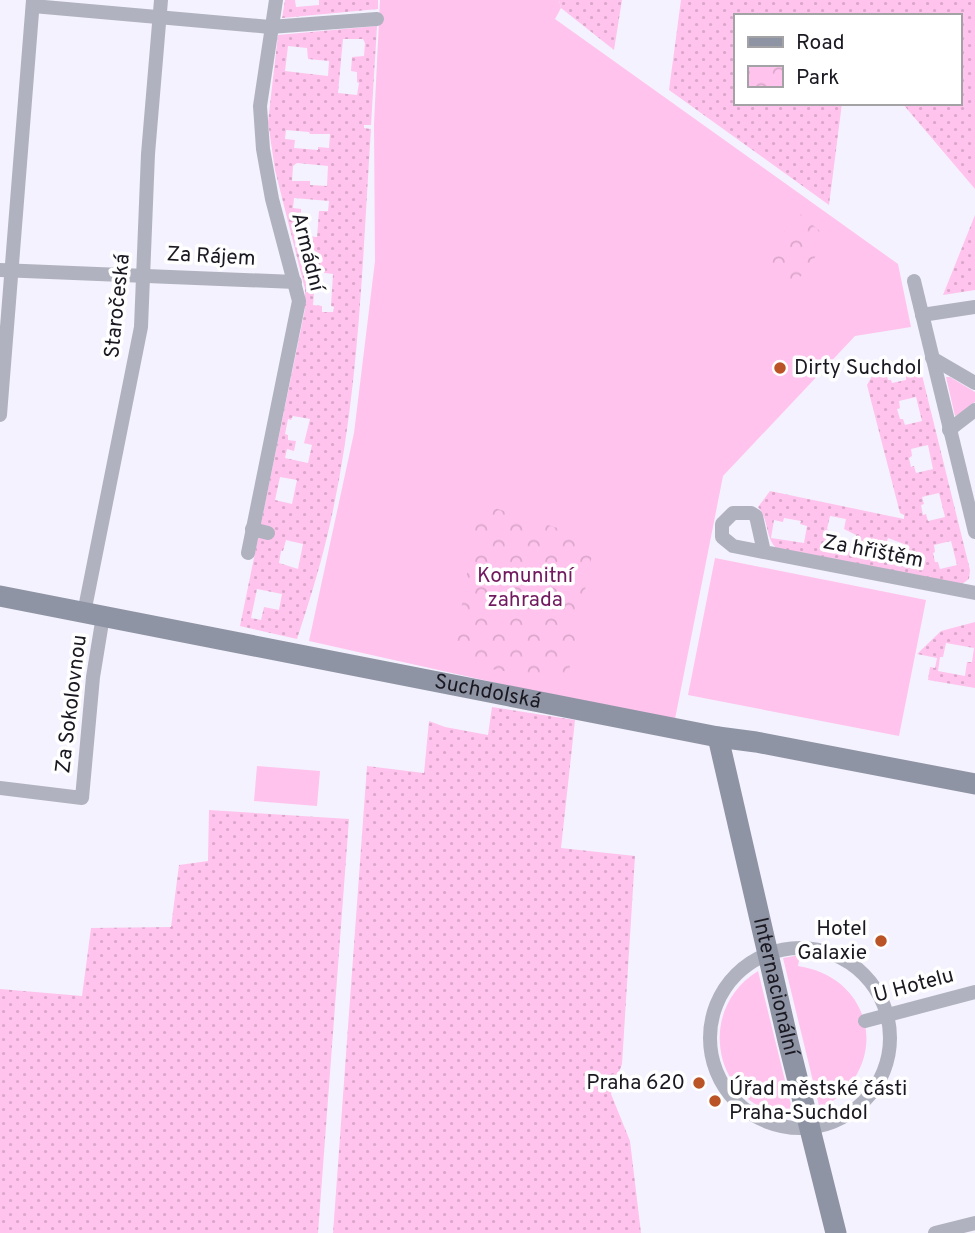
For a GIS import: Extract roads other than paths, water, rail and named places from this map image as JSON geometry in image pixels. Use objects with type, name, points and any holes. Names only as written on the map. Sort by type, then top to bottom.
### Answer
[{"type":"street","name":"Staročeská","points":[[94,615],[141,327],[148,154],[161,0]]},
{"type":"street","name":"Armádní","points":[[248,553],[298,306],[295,282],[272,200],[263,149],[260,106],[276,0]]},
{"type":"street","points":[[0,415],[6,270],[33,3],[270,27],[377,19]]},
{"type":"street","name":"Za Rájem","points":[[6,270],[295,282]]},
{"type":"street","points":[[915,281],[975,532]]},
{"type":"street","points":[[922,315],[975,307]]},
{"type":"street","points":[[932,358],[975,383]]},
{"type":"street","points":[[949,430],[975,410]]},
{"type":"street","points":[[253,529],[268,533]]},
{"type":"street","name":"Za hřištěm","points":[[764,552],[975,593]]},
{"type":"street","name":"Suchdolská","points":[[0,596],[718,737],[975,784]]},
{"type":"street","name":"Za Sokolovnou","points":[[0,788],[82,799],[93,677],[94,615]]},
{"type":"street","name":"Internacionální","points":[[718,737],[836,1233]]},
{"type":"street","points":[[804,948],[841,958],[852,964],[870,982],[887,1015],[889,1054],[874,1089],[847,1116],[827,1125],[797,1129],[773,1125],[751,1115],[728,1094],[712,1061],[710,1028],[720,996],[740,971],[769,954],[804,948]]},
{"type":"street","name":"U Hotelu","points":[[865,1021],[975,992]]},
{"type":"street","points":[[935,1233],[975,1223]]},
{"type":"place","name":"Dirty Suchdol","points":[[780,368]]},
{"type":"place","name":"Hotel Galaxie","points":[[881,941]]},
{"type":"place","name":"Praha 620","points":[[699,1083]]},
{"type":"place","name":"Úřad městské části Praha-Suchdol","points":[[715,1101]]},
{"type":"park label","name":"Komunitní zahrada","points":[[525,588]]}]
